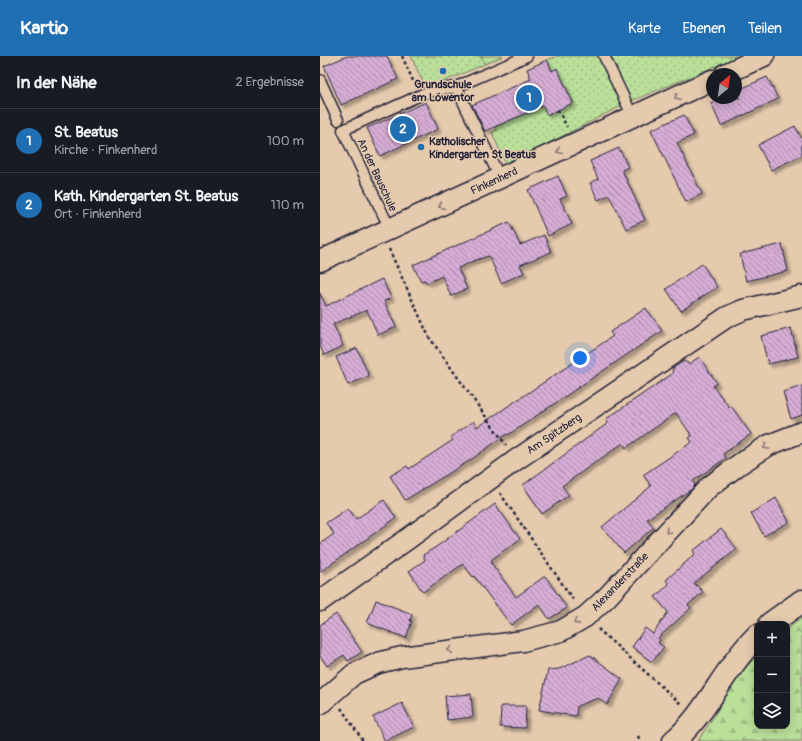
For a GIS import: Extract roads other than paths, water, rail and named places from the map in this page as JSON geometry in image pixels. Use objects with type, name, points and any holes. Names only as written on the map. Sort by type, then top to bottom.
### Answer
[{"type":"street","points":[[738,68],[764,56]]},
{"type":"street","name":"Finkenherd","points":[[320,261],[706,83]]},
{"type":"street","name":"Am Spitzberg","points":[[320,600],[409,538],[516,460],[727,317],[743,310],[802,296]]},
{"type":"street","name":"Alexanderstraße","points":[[320,704],[354,674],[378,663],[402,657],[523,641],[561,630],[585,618],[606,598],[709,487],[741,463],[769,445],[802,432]]},
{"type":"street","points":[[774,621],[802,601]]},
{"type":"street","points":[[674,741],[696,717],[728,669],[754,639]]},
{"type":"lane","points":[[500,178],[456,88],[527,56]]},
{"type":"lane","points":[[604,56],[633,116]]},
{"type":"lane","points":[[320,80],[338,120]]},
{"type":"lane","name":"An der Bauschule","points":[[386,231],[343,130],[419,95],[437,90],[456,88]]},
{"type":"place","name":"Grundschule am Löwentor","points":[[443,71]]},
{"type":"place","name":"St. Beatus","points":[[529,98]]},
{"type":"place","name":"Kath. Kindergarten St. Beatus","points":[[403,129]]},
{"type":"place","name":"Katholischer Kindergarten St Beatus","points":[[421,147]]}]
